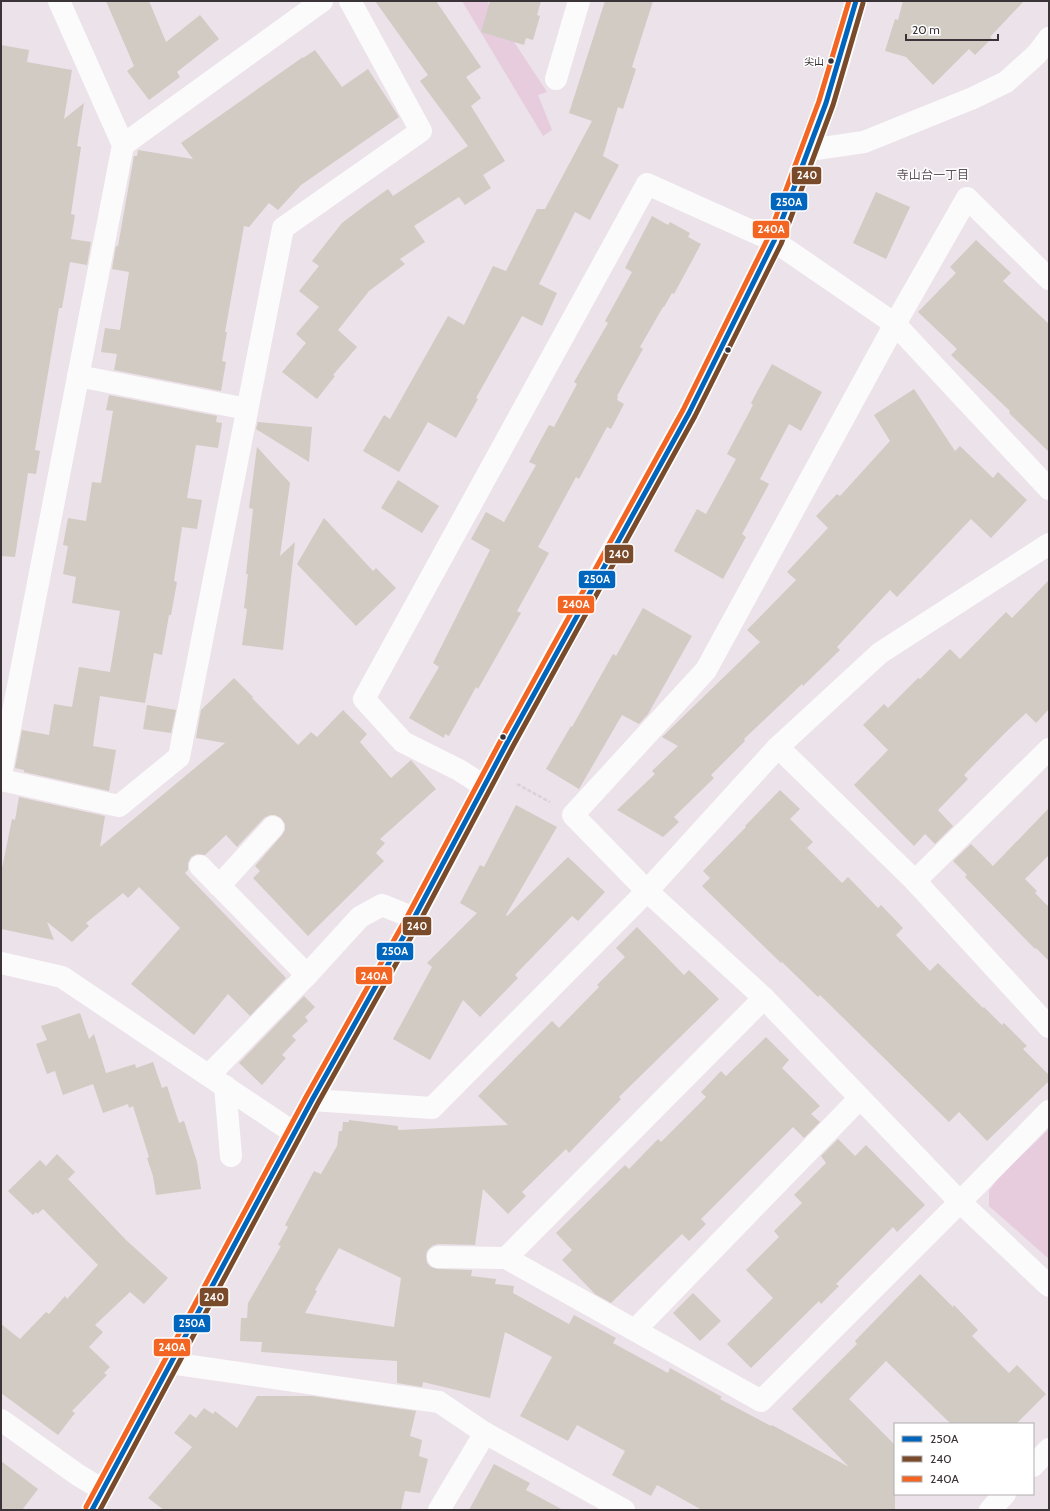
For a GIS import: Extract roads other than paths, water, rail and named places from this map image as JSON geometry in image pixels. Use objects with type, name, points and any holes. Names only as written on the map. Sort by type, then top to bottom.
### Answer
[{"type":"street","points":[[1,774],[123,144],[59,1]]},
{"type":"street","points":[[123,144],[322,1]]},
{"type":"street","points":[[1,780],[119,806],[179,757],[246,409],[283,228],[421,131],[350,1]]},
{"type":"street","points":[[556,79],[579,1]]},
{"type":"street","points":[[92,1510],[294,1133],[414,918],[609,556],[689,413],[774,241],[809,150],[839,62],[856,1]]},
{"type":"street","points":[[809,150],[864,142],[973,98],[1006,82],[1037,54],[1049,38]]},
{"type":"street","points":[[484,786],[459,770],[403,742],[364,699],[646,184],[774,241],[895,324],[1049,489]]},
{"type":"street","points":[[1049,279],[967,198],[895,324],[706,670],[573,815],[647,891],[764,998],[960,1202],[1049,1286]]},
{"type":"street","points":[[78,376],[246,409]]},
{"type":"street","points":[[312,1100],[432,1108],[647,891],[778,747],[880,653],[1049,544]]},
{"type":"street","points":[[778,747],[915,881],[1049,1027]]},
{"type":"street","points":[[915,881],[1049,749]]},
{"type":"street","points":[[219,886],[273,828]]},
{"type":"street","points":[[200,866],[307,975]]},
{"type":"street","points":[[217,1081],[307,975],[360,917],[382,905],[414,918]]},
{"type":"street","points":[[1,963],[62,977],[294,1133]]},
{"type":"street","points":[[506,1258],[764,998]]},
{"type":"street","points":[[217,1081],[231,1156]]},
{"type":"street","points":[[636,1330],[860,1098]]},
{"type":"street","points":[[438,1257],[506,1258],[761,1401],[1049,1111]]},
{"type":"street","points":[[170,1363],[439,1402],[485,1433],[624,1510]]},
{"type":"street","points":[[1,1420],[78,1475],[103,1490]]},
{"type":"street","points":[[439,1510],[485,1433]]},
{"type":"street","points":[[1034,1465],[1049,1450]]},
{"type":"place","name":"尖山","points":[[831,61]]},
{"type":"district","name":"寺山台一丁目","points":[[933,175]]}]
